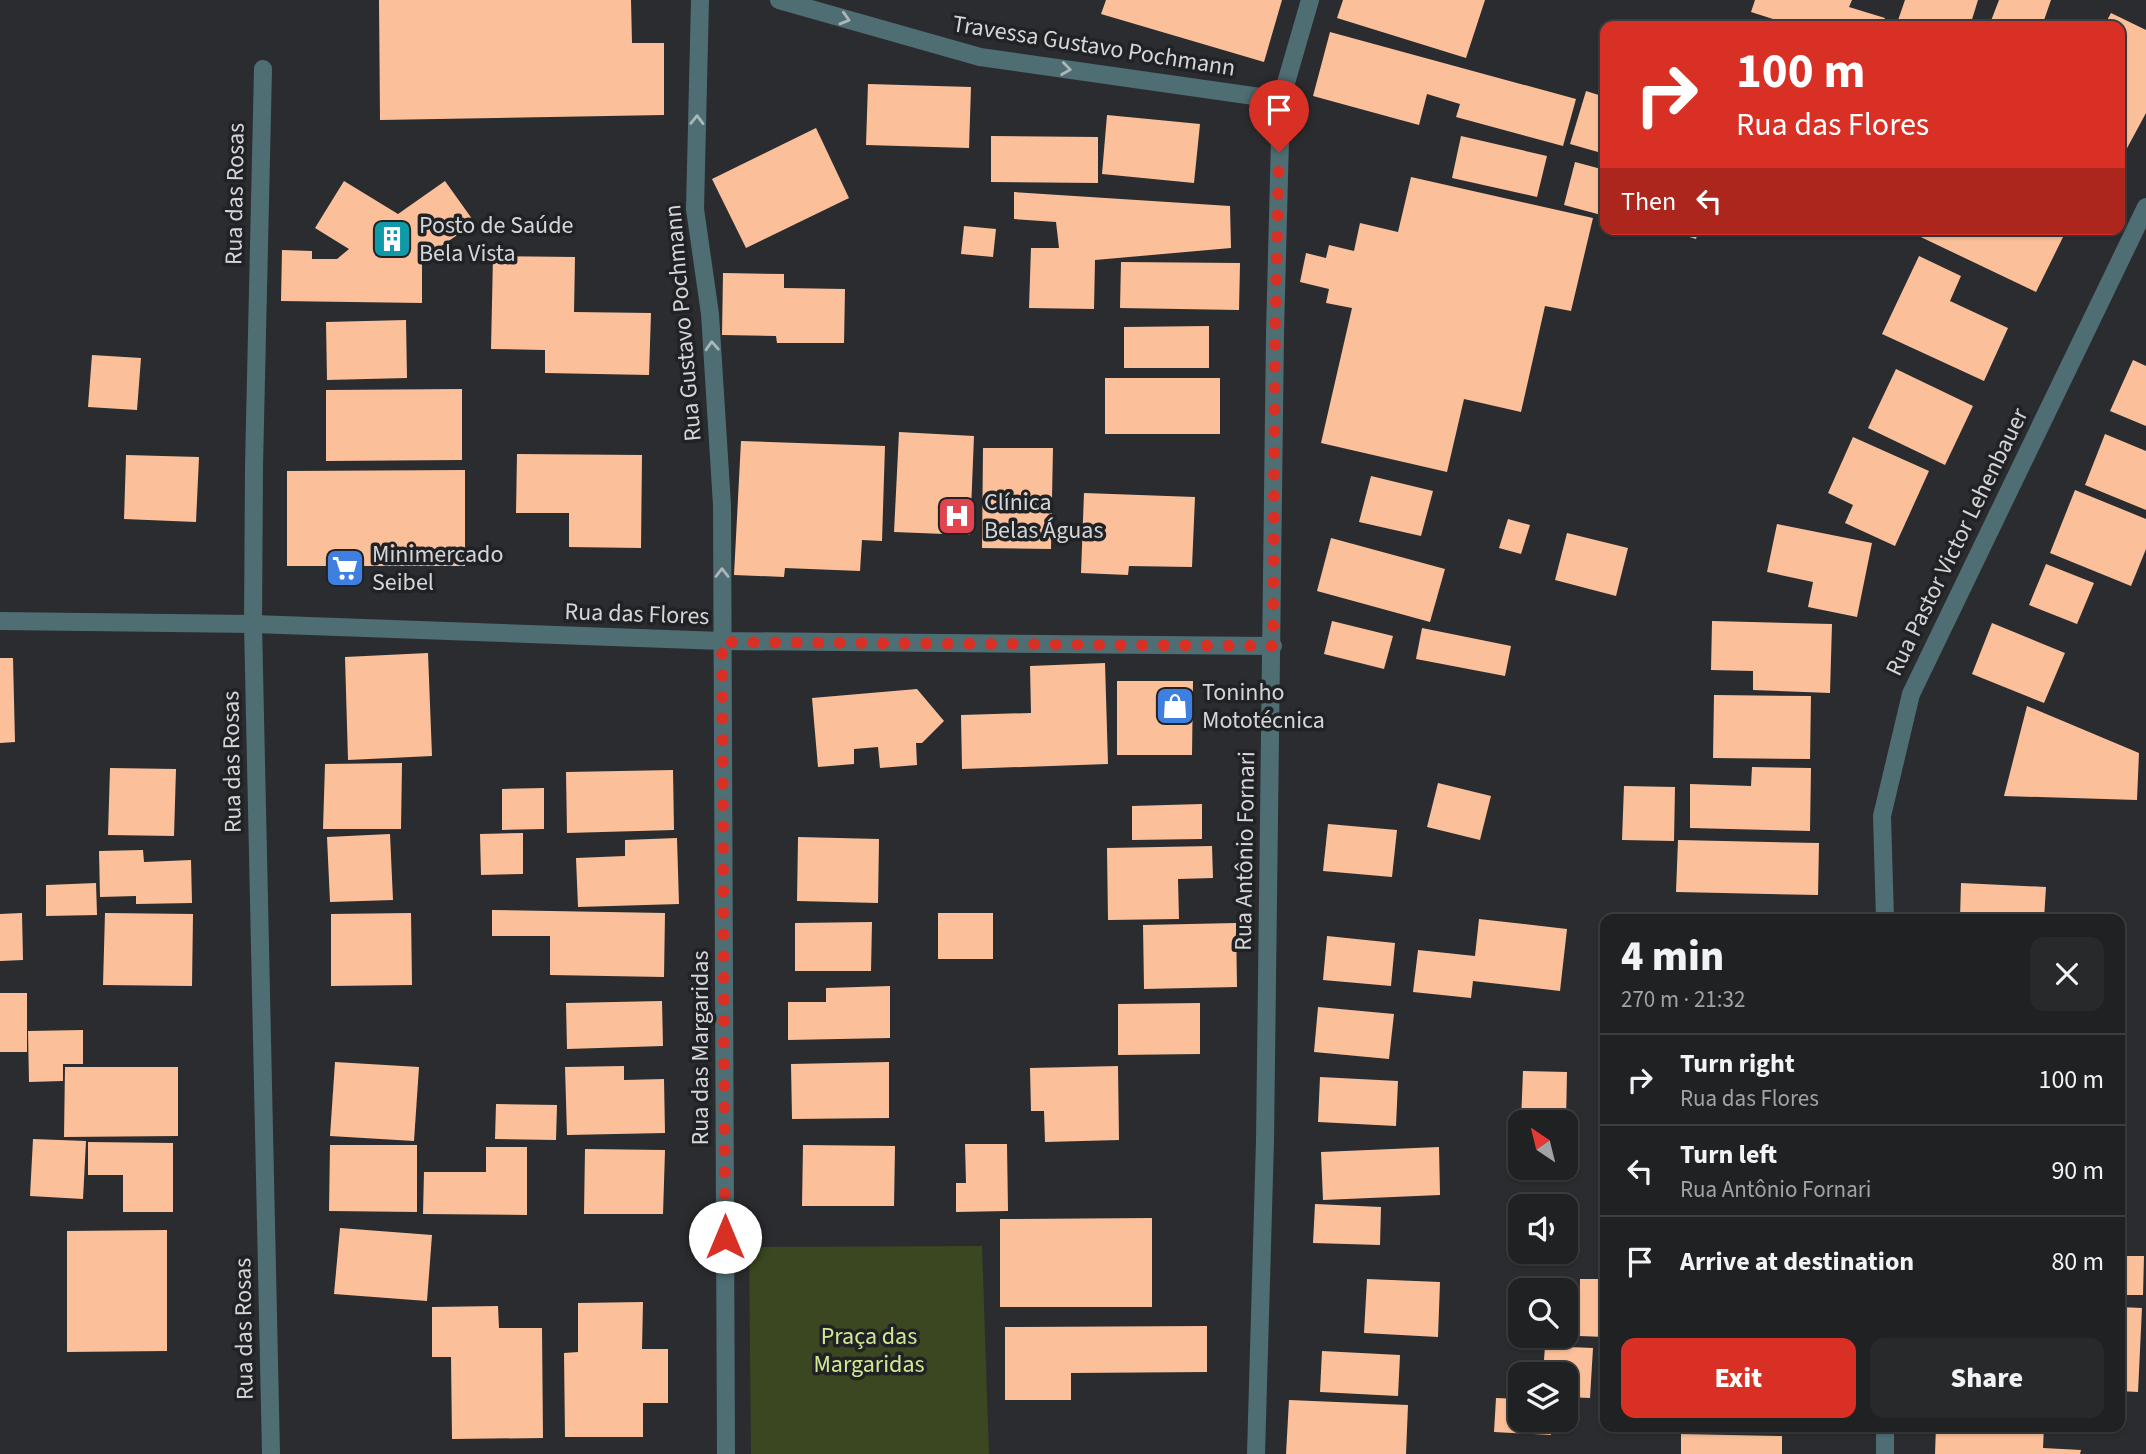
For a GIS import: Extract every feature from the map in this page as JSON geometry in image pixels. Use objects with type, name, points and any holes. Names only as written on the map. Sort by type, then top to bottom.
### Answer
[{"type":"street","name":"Rua Gustavo Pochmann","points":[[699,0],[695,209],[711,328],[722,505],[722,642]]},
{"type":"street","name":"Travessa Gustavo Pochmann","points":[[779,0],[980,57],[1280,100]]},
{"type":"street","name":"Rua Antônio Fornari","points":[[1256,1454],[1265,1141],[1280,100],[1310,0]]},
{"type":"street","name":"Rua das Rosas","points":[[263,69],[253,624],[271,1454]]},
{"type":"street","name":"Rua Pastor Victor Lehenbauer","points":[[1885,914],[1882,816],[1911,694],[2146,206]]},
{"type":"street","name":"Rua das Flores","points":[[0,621],[253,624],[722,642],[1273,646]]},
{"type":"street","name":"Rua das Margaridas","points":[[722,642],[726,1454]]},
{"type":"street","points":[[1885,1432],[1885,1454]]},
{"type":"green space","name":"Praça das Margaridas","points":[[982,1246],[989,1454],[751,1454],[749,1247]]},
{"type":"building","points":[[379,0],[631,0],[632,43],[664,43],[664,115],[380,120]]},
{"type":"building","points":[[1106,0],[1282,0],[1264,62],[1101,14]]},
{"type":"building","points":[[1343,0],[1485,0],[1466,58],[1337,18]]},
{"type":"building","points":[[1755,0],[1852,0],[1849,7],[1885,18],[1884,21],[1779,21],[1751,12]]},
{"type":"building","points":[[1905,0],[1978,0],[1972,21],[1898,21]]},
{"type":"building","points":[[1999,0],[2051,0],[2044,21],[1991,21]]},
{"type":"building","points":[[2111,13],[2146,30],[2146,113],[2125,152],[2125,21],[2107,21]]},
{"type":"building","points":[[1330,32],[1576,99],[1563,146],[1456,117],[1460,104],[1427,94],[1419,125],[1313,96]]},
{"type":"building","points":[[868,84],[971,87],[969,148],[866,145]]},
{"type":"building","points":[[1586,91],[1600,95],[1600,153],[1570,144]]},
{"type":"building","points":[[1107,115],[1200,124],[1194,183],[1102,174]]},
{"type":"building","points":[[816,128],[849,198],[746,248],[712,179]]},
{"type":"building","points":[[991,136],[1098,137],[1098,183],[991,182]]},
{"type":"building","points":[[1461,136],[1547,156],[1537,197],[1452,178]]},
{"type":"building","points":[[1575,162],[1600,169],[1600,215],[1564,205]]},
{"type":"building","points":[[1411,177],[1593,218],[1571,311],[1545,306],[1521,412],[1464,399],[1447,472],[1321,443],[1352,308],[1326,303],[1329,289],[1300,282],[1306,253],[1326,258],[1329,245],[1354,251],[1360,223],[1398,232]]},
{"type":"building","name":"Posto de Saúde Bela Vista","points":[[344,181],[398,214],[445,181],[475,223],[422,259],[422,303],[281,301],[282,250],[312,251],[312,259],[337,259],[349,249],[315,228]]},
{"type":"building","points":[[1014,192],[1230,206],[1231,248],[1095,260],[1094,309],[1029,308],[1031,248],[1059,248],[1056,222],[1014,219]]},
{"type":"building","points":[[964,226],[996,229],[993,257],[961,254]]},
{"type":"building","points":[[1917,235],[2064,235],[2036,292]]},
{"type":"building","points":[[493,256],[575,257],[574,312],[651,313],[649,375],[545,373],[545,350],[491,349]]},
{"type":"building","points":[[1919,256],[1961,276],[1950,301],[2008,328],[1984,381],[1882,334]]},
{"type":"building","points":[[1121,262],[1240,263],[1239,310],[1120,308]]},
{"type":"building","points":[[723,273],[784,274],[784,288],[845,289],[844,343],[777,343],[776,336],[722,335]]},
{"type":"building","points":[[406,320],[407,378],[327,380],[326,322]]},
{"type":"building","points":[[1209,326],[1209,368],[1124,368],[1124,327]]},
{"type":"building","points":[[92,355],[141,358],[137,410],[88,407]]},
{"type":"building","points":[[2133,360],[2146,366],[2146,426],[2110,411]]},
{"type":"building","points":[[1896,369],[1973,406],[1945,465],[1868,428]]},
{"type":"building","points":[[1105,378],[1220,378],[1220,434],[1105,434]]},
{"type":"building","points":[[462,389],[462,460],[326,461],[326,390]]},
{"type":"building","points":[[899,432],[974,436],[970,535],[894,532]]},
{"type":"building","points":[[2105,434],[2146,451],[2146,510],[2085,485]]},
{"type":"building","points":[[1853,437],[1929,471],[1895,546],[1845,523],[1853,505],[1828,493]]},
{"type":"building","points":[[741,441],[885,446],[882,541],[862,540],[860,571],[785,568],[784,577],[734,575]]},
{"type":"building","points":[[983,448],[1053,448],[1051,549],[982,548]]},
{"type":"building","points":[[517,454],[642,455],[641,548],[569,547],[569,513],[516,513]]},
{"type":"building","points":[[126,455],[199,457],[196,522],[124,519]]},
{"type":"building","points":[[465,470],[465,566],[287,566],[287,471]]},
{"type":"building","points":[[1371,476],[1433,491],[1421,536],[1359,522]]},
{"type":"building","points":[[2075,490],[2146,519],[2146,549],[2131,586],[2050,553]]},
{"type":"building","points":[[1084,493],[1195,497],[1192,567],[1129,566],[1128,575],[1081,573]]},
{"type":"building","points":[[1508,519],[1530,525],[1521,554],[1499,548]]},
{"type":"building","points":[[1777,524],[1872,543],[1857,617],[1808,607],[1813,582],[1767,572]]},
{"type":"building","points":[[1567,533],[1628,548],[1616,596],[1555,580]]},
{"type":"building","points":[[1331,538],[1445,569],[1430,622],[1317,591]]},
{"type":"building","points":[[2046,564],[2094,583],[2077,624],[2029,605]]},
{"type":"building","points":[[1332,621],[1393,636],[1384,669],[1324,654]]},
{"type":"building","points":[[1712,621],[1832,624],[1830,693],[1753,690],[1753,671],[1711,670]]},
{"type":"building","points":[[1992,623],[2065,653],[2044,703],[1972,674]]},
{"type":"building","points":[[1422,628],[1511,646],[1505,676],[1416,659]]},
{"type":"building","points":[[428,653],[432,756],[348,760],[345,657]]},
{"type":"building","points":[[0,658],[13,658],[15,742],[0,743]]},
{"type":"building","points":[[1105,663],[1108,764],[962,769],[961,715],[1031,713],[1030,666]]},
{"type":"building","points":[[1117,681],[1193,681],[1192,755],[1117,755]]},
{"type":"building","points":[[917,689],[944,721],[922,743],[916,743],[917,765],[880,768],[878,747],[854,749],[854,764],[818,767],[812,698]]},
{"type":"building","points":[[1714,695],[1811,696],[1810,759],[1713,758]]},
{"type":"building","points":[[2027,706],[2139,753],[2137,800],[2004,796]]},
{"type":"building","points":[[402,763],[401,829],[323,829],[325,764]]},
{"type":"building","points":[[1752,767],[1811,768],[1810,831],[1690,828],[1690,784],[1751,786]]},
{"type":"building","points":[[110,768],[176,769],[174,836],[108,835]]},
{"type":"building","points":[[673,770],[674,830],[567,833],[566,772]]},
{"type":"building","points":[[1438,783],[1491,796],[1480,840],[1427,827]]},
{"type":"building","points":[[1624,786],[1675,787],[1674,841],[1622,840]]},
{"type":"building","points":[[544,788],[544,829],[502,830],[502,789]]},
{"type":"building","points":[[1202,804],[1202,839],[1132,840],[1132,806]]},
{"type":"building","points":[[1328,824],[1397,830],[1392,877],[1323,871]]},
{"type":"building","points":[[523,833],[523,874],[481,875],[480,834]]},
{"type":"building","points":[[390,834],[393,900],[330,902],[327,837]]},
{"type":"building","points":[[798,837],[879,839],[878,903],[797,901]]},
{"type":"building","points":[[677,838],[679,904],[578,907],[576,858],[625,856],[625,840]]},
{"type":"building","points":[[1678,840],[1819,843],[1818,895],[1676,892]]},
{"type":"building","points":[[1212,846],[1213,878],[1178,879],[1179,919],[1108,920],[1107,848]]},
{"type":"building","points":[[143,850],[144,862],[191,860],[192,903],[136,904],[136,896],[100,897],[99,851]]},
{"type":"building","points":[[96,883],[97,915],[46,916],[46,885]]},
{"type":"building","points":[[1961,883],[2046,887],[2044,914],[1960,914]]},
{"type":"building","points":[[492,910],[665,913],[664,977],[550,975],[550,936],[492,936]]},
{"type":"building","points":[[22,913],[23,960],[0,961],[0,914]]},
{"type":"building","points":[[105,913],[193,914],[192,986],[103,985]]},
{"type":"building","points":[[411,913],[412,985],[331,986],[331,914]]},
{"type":"building","points":[[938,913],[993,913],[993,959],[938,959]]},
{"type":"building","points":[[1675,913],[1738,914],[1675,914]]},
{"type":"building","points":[[1479,919],[1567,929],[1560,991],[1473,981],[1471,998],[1413,992],[1418,950],[1475,956]]},
{"type":"building","points":[[872,922],[871,971],[795,971],[795,923]]},
{"type":"building","points":[[1236,923],[1237,987],[1144,989],[1143,925]]},
{"type":"building","points":[[1327,936],[1395,943],[1391,986],[1323,980]]},
{"type":"building","points":[[890,986],[890,1038],[788,1040],[788,1002],[826,1002],[826,988]]},
{"type":"building","points":[[0,993],[27,993],[27,1052],[0,1052]]},
{"type":"building","points":[[662,1001],[663,1046],[567,1049],[566,1003]]},
{"type":"building","points":[[1200,1003],[1200,1054],[1118,1055],[1118,1004]]},
{"type":"building","points":[[1318,1007],[1394,1014],[1389,1059],[1314,1052]]},
{"type":"building","points":[[83,1030],[83,1064],[63,1064],[63,1081],[29,1082],[28,1031]]},
{"type":"building","points":[[335,1062],[419,1067],[414,1141],[330,1136]]},
{"type":"building","points":[[889,1062],[889,1118],[792,1119],[791,1064]]},
{"type":"building","points":[[624,1066],[624,1080],[664,1079],[665,1133],[567,1135],[565,1067]]},
{"type":"building","points":[[1118,1066],[1119,1140],[1045,1142],[1044,1111],[1031,1111],[1030,1068]]},
{"type":"building","points":[[65,1067],[178,1067],[178,1136],[64,1137]]},
{"type":"building","points":[[1523,1071],[1567,1072],[1566,1110],[1521,1110]]},
{"type":"building","points":[[1320,1077],[1398,1081],[1396,1126],[1318,1122]]},
{"type":"building","points":[[496,1104],[557,1105],[556,1140],[495,1139]]},
{"type":"building","points":[[33,1139],[86,1141],[83,1199],[30,1196]]},
{"type":"building","points":[[88,1142],[173,1143],[173,1212],[123,1212],[123,1175],[88,1175]]},
{"type":"building","points":[[965,1144],[1007,1144],[1008,1211],[956,1212],[956,1183],[966,1183]]},
{"type":"building","points":[[330,1145],[417,1145],[417,1212],[329,1211]]},
{"type":"building","points":[[803,1145],[895,1146],[894,1206],[802,1206]]},
{"type":"building","points":[[486,1147],[527,1147],[527,1215],[423,1214],[424,1172],[486,1172]]},
{"type":"building","points":[[1439,1147],[1440,1195],[1323,1200],[1321,1152]]},
{"type":"building","points":[[585,1149],[665,1150],[663,1214],[584,1214]]},
{"type":"building","points":[[1315,1204],[1381,1207],[1380,1245],[1313,1243]]},
{"type":"building","points":[[1152,1218],[1152,1307],[1000,1307],[1000,1219]]},
{"type":"building","points":[[340,1228],[432,1235],[427,1301],[334,1294]]},
{"type":"building","points":[[167,1230],[167,1351],[67,1352],[67,1231]]},
{"type":"building","points":[[2125,1256],[2144,1256],[2143,1295],[2125,1295]]},
{"type":"building","points":[[1367,1279],[1440,1282],[1438,1337],[1364,1333]]},
{"type":"building","points":[[1580,1279],[1600,1279],[1600,1337],[1579,1336]]},
{"type":"building","points":[[643,1302],[642,1349],[668,1349],[668,1403],[643,1403],[643,1437],[565,1437],[564,1353],[578,1352],[578,1303]]},
{"type":"building","points":[[498,1306],[499,1328],[542,1328],[543,1438],[452,1439],[451,1357],[432,1357],[432,1307]]},
{"type":"building","points":[[2125,1307],[2142,1308],[2138,1392],[2125,1391]]},
{"type":"building","points":[[1207,1326],[1207,1372],[1071,1373],[1071,1400],[1005,1400],[1005,1327]]},
{"type":"building","points":[[1545,1348],[1593,1348],[1590,1398],[1578,1398],[1578,1362],[1544,1362]]},
{"type":"building","points":[[1322,1351],[1400,1355],[1398,1396],[1320,1392]]},
{"type":"building","points":[[1496,1398],[1508,1398],[1508,1432],[1551,1432],[1551,1435],[1494,1432]]},
{"type":"building","points":[[1289,1400],[1408,1405],[1406,1454],[1286,1454]]},
{"type":"building","points":[[1936,1432],[2044,1432],[2043,1448],[2081,1450],[2080,1454],[1935,1454]]},
{"type":"building","points":[[1681,1434],[1782,1436],[1782,1454],[1681,1454]]},
{"type":"place","name":"Posto de Saúde Bela Vista","points":[[392,239]]},
{"type":"place","name":"Clínica Belas Águas","points":[[957,516]]},
{"type":"place","name":"Minimercado Seibel","points":[[345,568]]},
{"type":"place","name":"Toninho Mototécnica","points":[[1175,706]]},
{"type":"route","points":[[725,1237],[722,642],[1273,646],[1279,152]]}]
